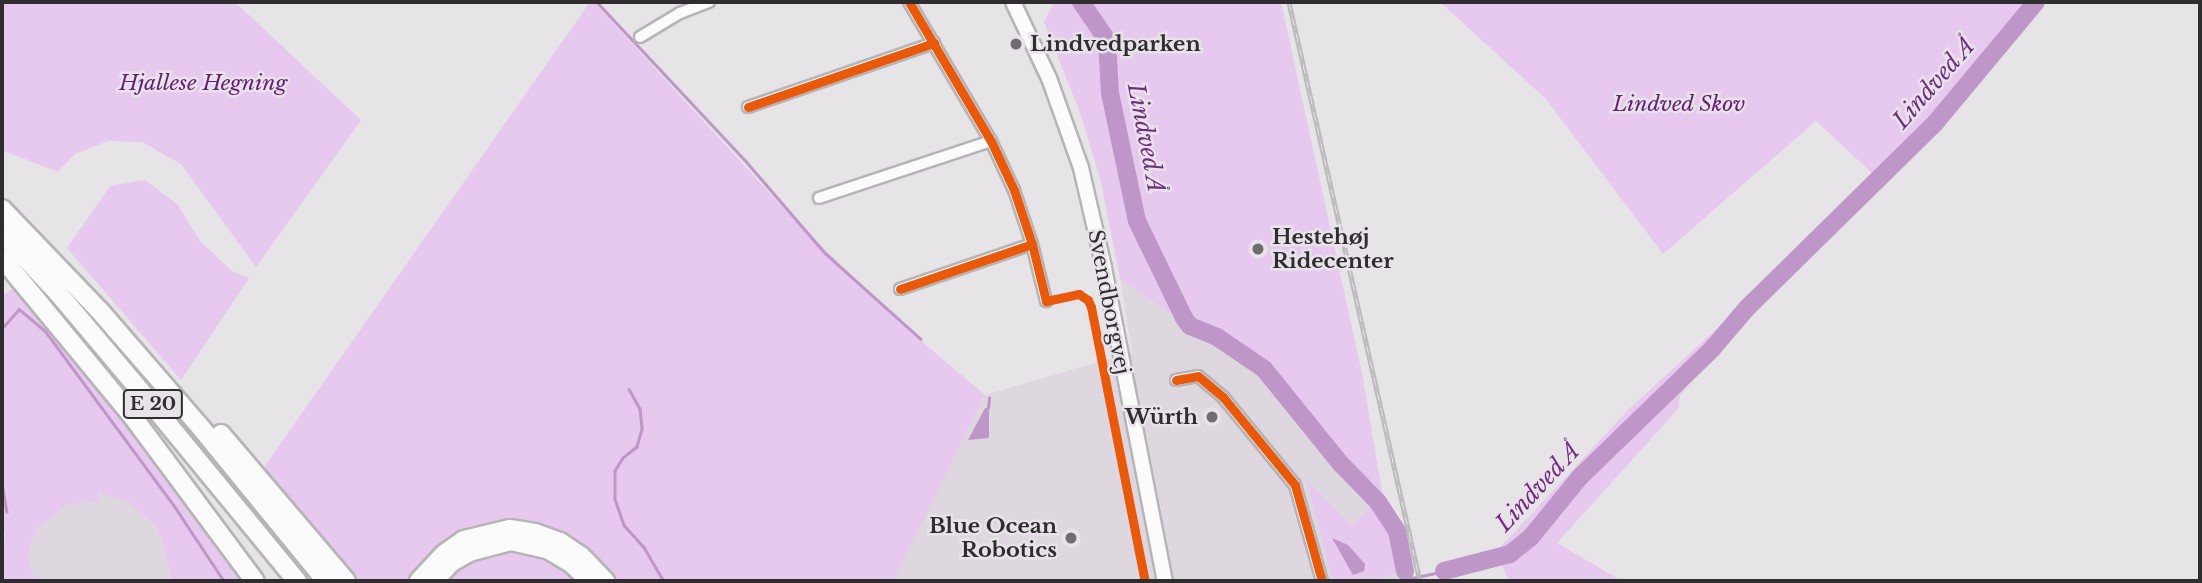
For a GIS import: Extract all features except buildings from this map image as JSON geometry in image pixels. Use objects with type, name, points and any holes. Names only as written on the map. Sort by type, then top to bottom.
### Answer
[{"type":"highway","name":"E 20","points":[[2,209],[99,310],[202,429],[326,581]]},
{"type":"highway","name":"E 20","points":[[2,233],[141,391],[297,581]]},
{"type":"highway","points":[[2,258],[133,416],[254,581]]},
{"type":"highway","points":[[99,310],[178,383],[345,581]]},
{"type":"highway","points":[[418,581],[444,554],[464,540],[510,529],[535,533],[559,542],[580,555],[606,581]]},
{"type":"highway","points":[[434,581],[452,562],[469,552],[511,541],[549,550],[572,564],[590,581]]},
{"type":"main road","name":"Svendborgvej","points":[[1007,2],[1028,31]]},
{"type":"main road","name":"Svendborgvej","points":[[1013,2],[1049,78],[1081,168],[1104,268],[1165,581]]},
{"type":"street","points":[[640,37],[680,13],[709,2]]},
{"type":"street","points":[[909,2],[991,141],[1014,190],[1032,244],[1046,301]]},
{"type":"street","points":[[748,107],[934,43]]},
{"type":"street","points":[[819,198],[991,141]]},
{"type":"street","points":[[900,289],[1032,244]]},
{"type":"street","points":[[1176,380],[1198,376],[1223,397],[1295,485],[1322,581]]},
{"type":"shaded area","points":[[1120,279],[1257,373],[1388,530],[1402,571],[1410,581],[884,581],[985,395],[1132,352]]},
{"type":"shaded area","points":[[985,408],[989,408],[989,438],[968,440]]},
{"type":"shaded area","points":[[98,493],[127,501],[156,526],[172,581],[37,581],[30,568],[29,555],[37,529],[67,505],[97,501]]},
{"type":"shaded area","points":[[1332,538],[1348,545],[1365,564],[1364,571],[1353,575]]},
{"type":"green space","name":"Hjallese Hegning","points":[[2,2],[235,2],[361,120],[256,267],[181,164],[142,142],[108,141],[75,154],[58,172],[2,150]]},
{"type":"green space","points":[[590,2],[594,2],[787,212],[899,322],[985,395],[893,581],[616,581],[582,545],[559,531],[514,519],[467,527],[430,552],[408,581],[355,581],[262,470]]},
{"type":"green space","name":"Hestehøj Ridecenter","points":[[1054,2],[1281,2],[1363,378],[1386,515],[1401,542],[1405,571],[1367,581],[1333,581],[1306,479],[1351,526],[1370,508],[1257,373],[1120,279],[1100,178],[1079,110],[1044,22]]},
{"type":"green space","name":"Lindved Skov","points":[[1440,2],[2033,2],[1875,176],[1816,121],[1663,254],[1545,98]]},
{"type":"green space","points":[[145,180],[178,205],[200,241],[232,271],[249,278],[181,380],[67,248],[110,186]]},
{"type":"green space","points":[[15,286],[112,402],[244,581],[172,581],[156,526],[127,501],[98,493],[98,501],[67,505],[37,529],[29,555],[30,568],[37,581],[2,581],[5,534],[2,509],[2,297]]},
{"type":"green space","points":[[1723,323],[1728,329],[1680,396],[1678,409],[1557,543],[1622,581],[1509,581],[1499,559],[1439,581],[1438,564],[1498,550],[1629,409]]},
{"type":"green space","points":[[506,547],[540,552],[582,581],[440,581],[459,563]]},
{"type":"waterway","points":[[597,2],[745,160],[824,252],[921,339]]},
{"type":"waterway","name":"Lindved Å","points":[[1081,2],[1107,40],[1110,93],[1137,221],[1184,318],[1190,326],[1217,337],[1264,369],[1341,464],[1378,502],[1397,531],[1405,571]]},
{"type":"waterway","name":"Lindved Å","points":[[1444,571],[1510,554],[1531,537],[1580,477],[1712,349],[1747,308],[1936,122],[2036,2]]},
{"type":"waterway","points":[[2,328],[19,309],[46,332],[175,507],[224,581]]},
{"type":"waterway","points":[[629,389],[640,409],[642,429],[637,447],[623,458],[615,471],[615,499],[624,525],[644,547],[664,581]]},
{"type":"waterway","points":[[988,408],[989,398]]},
{"type":"waterway","points":[[2,484],[7,512]]},
{"type":"waterway","name":"Lindved Å","points":[[1405,571],[1412,578],[1444,571]]},
{"type":"railway","points":[[1289,2],[1420,581]]},
{"type":"cycle path","points":[[909,2],[991,141],[1014,190],[1032,244],[1046,301],[1079,294],[1088,300],[1091,307],[1145,581]]},
{"type":"cycle path","points":[[748,107],[934,43]]},
{"type":"cycle path","points":[[900,289],[1032,244]]},
{"type":"cycle path","points":[[1176,380],[1198,376],[1223,397],[1295,485],[1322,581]]},
{"type":"place","name":"Lindvedparken","points":[[1016,44]]},
{"type":"place","name":"Hestehøj Ridecenter","points":[[1258,249]]},
{"type":"place","name":"Würth","points":[[1212,417]]},
{"type":"place","name":"Blue Ocean Robotics","points":[[1071,538]]}]
